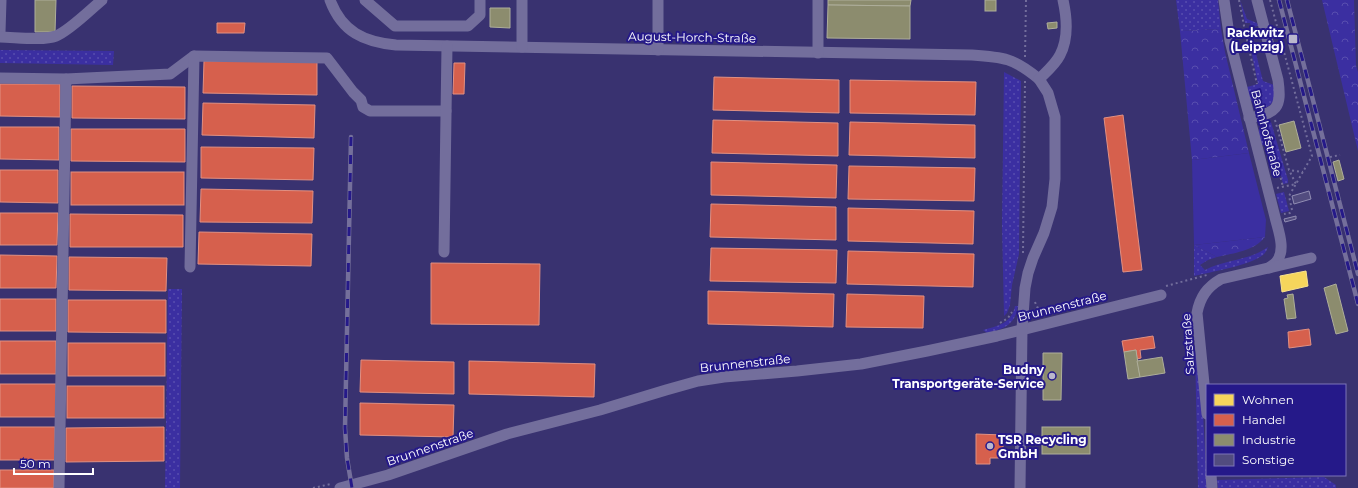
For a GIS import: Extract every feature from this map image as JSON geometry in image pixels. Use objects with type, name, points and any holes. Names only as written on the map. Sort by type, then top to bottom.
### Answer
[{"type":"street","points":[[0,32],[1,0]]},
{"type":"street","points":[[0,36],[46,38],[56,36],[102,0]]},
{"type":"street","name":"August-Horch-Straße","points":[[330,0],[344,24],[354,33],[365,39],[380,44],[972,55],[998,57],[1025,67],[1039,79],[1048,93],[1055,117],[1055,179],[1052,207],[1044,233],[1033,258],[1025,288],[1022,330],[1020,488]]},
{"type":"street","points":[[365,0],[395,26],[468,26],[480,14],[480,0]]},
{"type":"street","points":[[522,0],[522,47]]},
{"type":"street","points":[[658,0],[658,50]]},
{"type":"street","points":[[818,0],[818,53]]},
{"type":"street","points":[[1039,79],[1060,56],[1064,45],[1067,25],[1063,0]]},
{"type":"street","name":"Bahnhofstraße","points":[[1224,0],[1230,41],[1276,217],[1281,248],[1280,255],[1276,262],[1269,268]]},
{"type":"street","points":[[1249,118],[1263,115],[1274,110],[1279,99],[1279,86],[1257,0]]},
{"type":"street","points":[[444,252],[447,46]]},
{"type":"street","points":[[0,78],[66,79],[170,74],[194,56],[327,58],[361,100],[363,107],[370,111],[446,112]]},
{"type":"street","points":[[190,268],[194,56]]},
{"type":"street","points":[[59,488],[66,79]]},
{"type":"street","name":"Salzstraße","points":[[1206,404],[1198,322],[1198,306],[1205,291],[1212,284],[1221,279],[1311,258]]},
{"type":"street","name":"Brunnenstraße","points":[[338,485],[388,475],[507,434],[600,410],[698,381],[724,376],[797,371],[861,364],[1022,330],[1160,291]]},
{"type":"street","points":[[1211,476],[1212,488]]},
{"type":"path","points":[[1023,255],[1026,0]]},
{"type":"path","points":[[1240,0],[1244,31],[1256,84]]},
{"type":"path","points":[[1270,0],[1312,156],[1289,196],[1292,210],[1290,213],[1281,215]]},
{"type":"path","points":[[1274,110],[1275,122],[1289,170],[1296,184]]},
{"type":"path","points":[[1272,144],[1283,187]]},
{"type":"path","points":[[1330,157],[1340,155]]},
{"type":"path","points":[[1335,156],[1336,161]]},
{"type":"path","points":[[1289,170],[1303,172]]},
{"type":"path","points":[[1269,190],[1296,184]]},
{"type":"path","points":[[1160,291],[1212,274]]},
{"type":"path","points":[[1034,300],[1040,310],[1050,314]]},
{"type":"path","points":[[996,325],[1008,318],[1013,307]]},
{"type":"path","points":[[313,488],[338,485]]},
{"type":"green space","points":[[1176,0],[1218,0],[1221,29],[1180,31]]},
{"type":"green space","points":[[1240,0],[1247,19],[1257,23],[1258,26],[1251,27],[1250,23],[1245,23]]},
{"type":"green space","points":[[1322,0],[1354,0],[1356,66],[1358,72],[1358,151]]},
{"type":"green space","points":[[1221,29],[1249,153],[1192,160],[1180,31]]},
{"type":"green space","points":[[1259,30],[1261,40],[1252,38],[1263,81],[1274,85],[1273,101],[1269,106],[1263,108],[1254,105],[1249,97],[1247,87],[1258,84],[1249,40],[1251,39],[1250,33]]},
{"type":"green space","points":[[0,50],[114,51],[113,65],[0,63]]},
{"type":"green space","points":[[1004,72],[1021,81],[1019,254],[1012,285],[1010,305],[1004,316],[1002,225]]},
{"type":"green space","points":[[1271,122],[1288,183],[1283,184],[1273,143],[1262,145],[1260,138],[1260,127]]},
{"type":"green space","points":[[1249,153],[1266,220],[1265,237],[1194,245],[1192,160]]},
{"type":"green space","points":[[1284,192],[1289,211],[1281,213],[1276,194]]},
{"type":"green space","points":[[1265,237],[1255,245],[1237,253],[1217,257],[1194,245]]},
{"type":"green space","points":[[1194,245],[1217,257],[1200,265],[1205,270],[1213,266],[1245,258],[1261,252],[1268,247],[1263,255],[1250,262],[1194,276]]},
{"type":"green space","points":[[168,289],[182,289],[180,488],[165,488]]},
{"type":"green space","points":[[1015,306],[1018,306],[1017,312],[1008,325],[999,330],[987,333],[983,330],[1004,323],[1008,320]]},
{"type":"green space","points":[[1195,349],[1203,413],[1207,488],[1198,488]]},
{"type":"green space","points":[[1324,477],[1336,485],[1336,488],[1218,488],[1217,480]]},
{"type":"building: Wohnen","points":[[1306,271],[1308,286],[1282,292],[1280,276]]},
{"type":"building: Handel","points":[[217,23],[245,23],[244,33],[217,33]]},
{"type":"building: Handel","points":[[204,61],[317,62],[317,95],[203,93]]},
{"type":"building: Handel","points":[[454,63],[465,63],[464,94],[453,94]]},
{"type":"building: Handel","points":[[714,77],[839,80],[839,113],[713,110]]},
{"type":"building: Handel","points":[[850,80],[976,82],[975,115],[850,113]]},
{"type":"building: Handel","points":[[0,84],[60,84],[60,117],[0,116]]},
{"type":"building: Handel","points":[[72,86],[185,87],[185,119],[72,118]]},
{"type":"building: Handel","points":[[203,103],[315,105],[314,138],[202,135]]},
{"type":"building: Handel","points":[[1123,115],[1142,270],[1123,272],[1104,118]]},
{"type":"building: Handel","points":[[713,120],[838,123],[838,156],[712,153]]},
{"type":"building: Handel","points":[[850,122],[975,125],[975,158],[849,155]]},
{"type":"building: Handel","points":[[0,127],[59,127],[59,160],[0,159]]},
{"type":"building: Handel","points":[[71,129],[185,129],[185,162],[71,161]]},
{"type":"building: Handel","points":[[201,147],[314,148],[313,180],[201,178]]},
{"type":"building: Handel","points":[[711,162],[837,165],[836,198],[711,195]]},
{"type":"building: Handel","points":[[849,166],[975,168],[974,201],[848,199]]},
{"type":"building: Handel","points":[[0,170],[58,170],[58,203],[0,202]]},
{"type":"building: Handel","points":[[71,172],[184,172],[184,205],[71,205]]},
{"type":"building: Handel","points":[[201,189],[313,191],[312,223],[200,222]]},
{"type":"building: Handel","points":[[711,204],[836,207],[836,240],[710,237]]},
{"type":"building: Handel","points":[[848,208],[974,211],[973,244],[848,241]]},
{"type":"building: Handel","points":[[0,213],[58,213],[57,245],[0,245]]},
{"type":"building: Handel","points":[[70,214],[183,215],[183,247],[70,247]]},
{"type":"building: Handel","points":[[199,232],[312,234],[311,266],[198,264]]},
{"type":"building: Handel","points":[[711,248],[837,250],[836,283],[710,281]]},
{"type":"building: Handel","points":[[848,251],[974,254],[973,287],[847,284]]},
{"type":"building: Handel","points":[[0,255],[57,256],[56,288],[0,288]]},
{"type":"building: Handel","points":[[69,257],[167,258],[166,291],[69,290]]},
{"type":"building: Handel","points":[[431,263],[540,264],[539,325],[431,324]]},
{"type":"building: Handel","points":[[708,291],[834,294],[833,327],[708,324]]},
{"type":"building: Handel","points":[[847,294],[924,296],[923,328],[846,327]]},
{"type":"building: Handel","points":[[0,299],[56,299],[56,331],[0,331]]},
{"type":"building: Handel","points":[[68,300],[166,300],[166,333],[68,332]]},
{"type":"building: Handel","points":[[1309,329],[1311,345],[1289,348],[1288,332]]},
{"type":"building: Handel","points":[[1153,336],[1155,348],[1140,350],[1141,358],[1137,359],[1136,350],[1124,352],[1122,341]]},
{"type":"building: Handel","points":[[0,341],[56,341],[56,374],[0,374]]},
{"type":"building: Handel","points":[[68,343],[165,343],[165,376],[68,376]]},
{"type":"building: Handel","points":[[361,360],[454,362],[454,394],[360,392]]},
{"type":"building: Handel","points":[[469,361],[595,364],[594,397],[469,394]]},
{"type":"building: Handel","points":[[0,384],[56,384],[56,417],[0,417]]},
{"type":"building: Handel","points":[[67,386],[164,386],[164,418],[67,418]]},
{"type":"building: Handel","points":[[360,403],[454,405],[453,437],[360,435]]},
{"type":"building: Handel","points":[[0,427],[55,427],[55,460],[0,460]]},
{"type":"building: Handel","points":[[164,427],[164,461],[66,462],[66,428]]},
{"type":"building: Handel","name":"TSR Recycling GmbH","points":[[976,434],[1003,435],[1003,458],[990,458],[990,464],[976,464]]},
{"type":"building: Handel","points":[[0,470],[54,470],[54,488],[0,488]]},
{"type":"building: Industrie","points":[[35,0],[56,0],[55,32],[35,32]]},
{"type":"building: Industrie","points":[[828,0],[911,0],[910,6],[828,5]]},
{"type":"building: Industrie","points":[[985,0],[996,0],[996,11],[985,11]]},
{"type":"building: Industrie","points":[[828,5],[910,6],[910,39],[827,38]]},
{"type":"building: Industrie","points":[[490,8],[510,8],[510,28],[490,27]]},
{"type":"building: Industrie","points":[[1057,22],[1057,28],[1048,29],[1047,23]]},
{"type":"building: Industrie","points":[[1294,121],[1301,148],[1286,152],[1279,125]]},
{"type":"building: Industrie","points":[[1339,160],[1344,179],[1338,181],[1333,162]]},
{"type":"building: Industrie","points":[[1336,284],[1348,331],[1336,334],[1324,288]]},
{"type":"building: Industrie","points":[[1293,294],[1296,318],[1287,319],[1284,299],[1288,298],[1287,295]]},
{"type":"building: Industrie","points":[[1136,350],[1140,377],[1128,379],[1124,352]]},
{"type":"building: Industrie","name":"Budny Transportgeräte-Service","points":[[1043,353],[1062,353],[1061,400],[1043,400]]},
{"type":"building: Industrie","points":[[1162,357],[1165,373],[1140,377],[1137,361]]},
{"type":"building: Industrie","points":[[1042,427],[1090,427],[1090,454],[1042,454]]},
{"type":"building: Sonstige","points":[[1309,191],[1311,199],[1294,204],[1292,196]]},
{"type":"building: Sonstige","points":[[1296,216],[1296,219],[1285,222],[1284,219]]},
{"type":"railway","points":[[1279,0],[1358,304]]},
{"type":"railway","points":[[1287,0],[1358,274]]},
{"type":"railway","points":[[351,137],[345,428],[347,458],[352,488]]},
{"type":"place","name":"Rackwitz (Leipzig)","points":[[1293,39]]},
{"type":"place","name":"Budny Transportgeräte-Service","points":[[1052,376]]},
{"type":"place","name":"TSR Recycling GmbH","points":[[990,446]]}]
